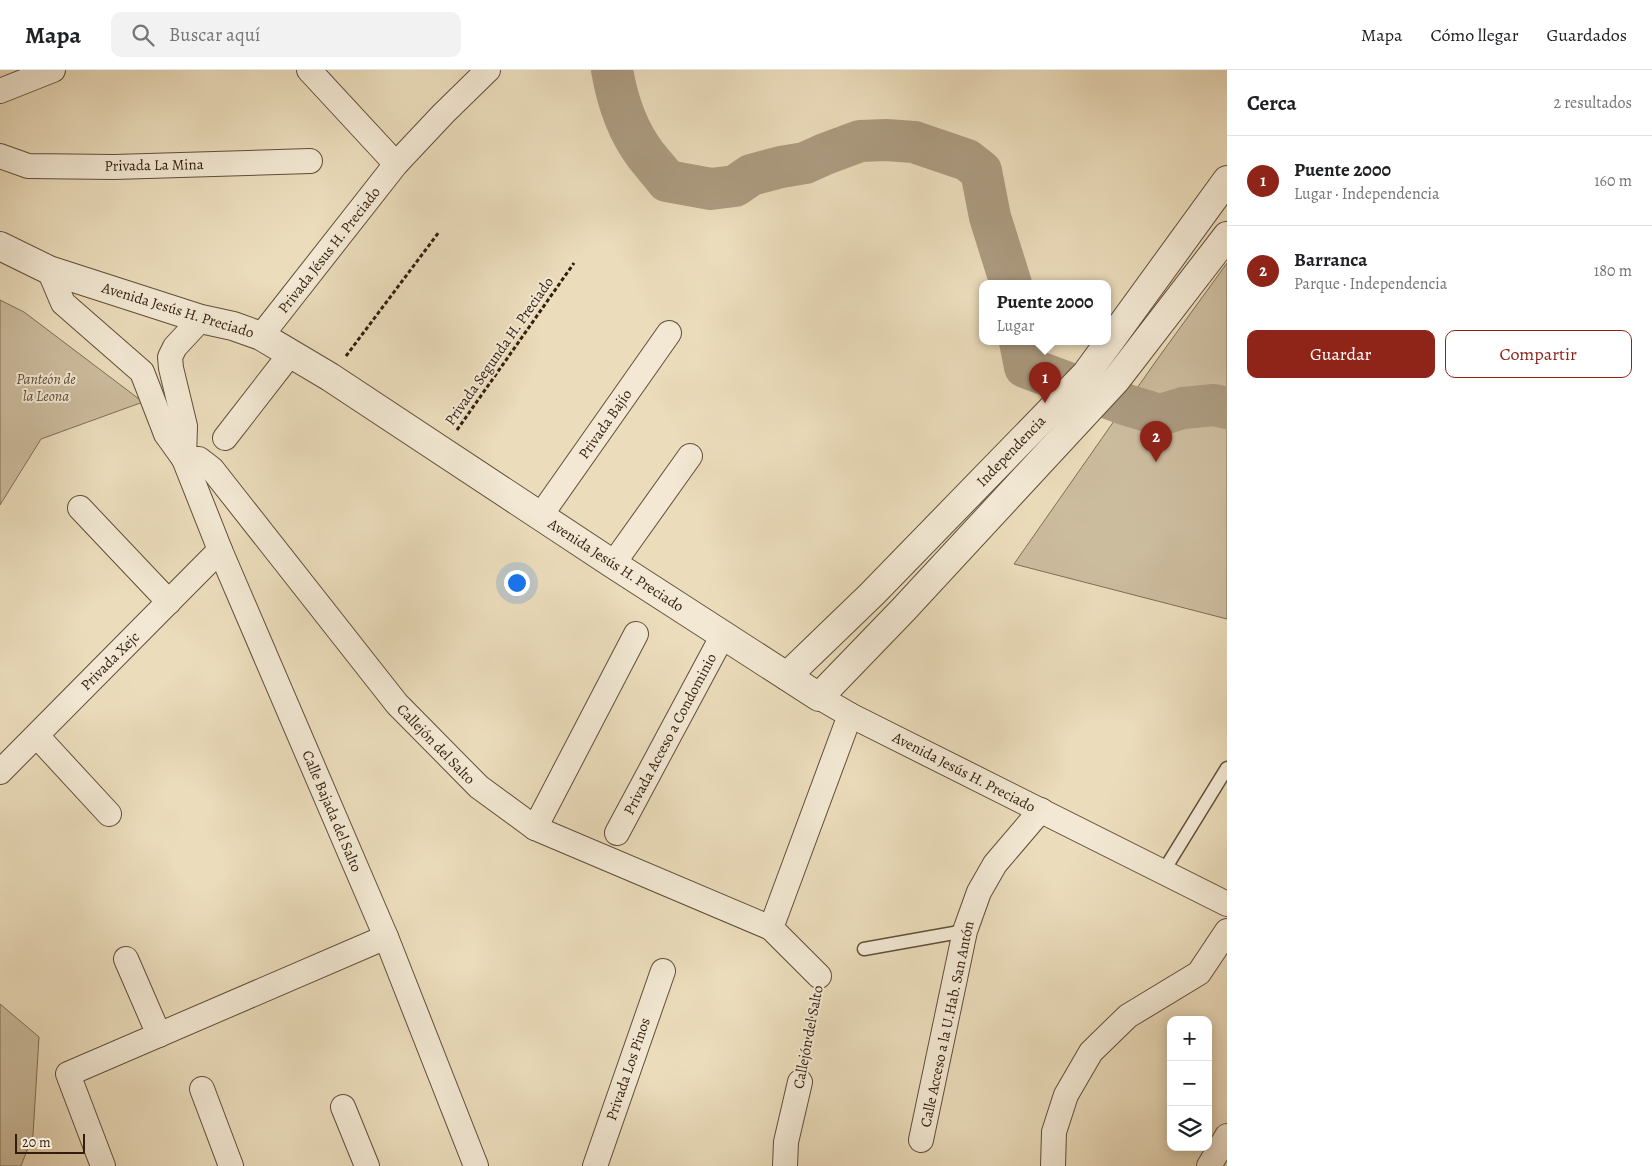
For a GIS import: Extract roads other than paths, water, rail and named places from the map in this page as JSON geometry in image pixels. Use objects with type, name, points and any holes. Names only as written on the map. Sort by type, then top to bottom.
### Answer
[{"type":"street","points":[[0,91],[53,70]]},
{"type":"street","points":[[309,70],[396,164]]},
{"type":"street","name":"Privada Jésus H. Preciado","points":[[261,336],[396,164],[488,70]]},
{"type":"street","name":"Privada La Mina","points":[[0,156],[28,166],[114,167],[310,161]]},
{"type":"street","name":"Independencia","points":[[1111,340],[1227,180]]},
{"type":"street","name":"Independencia","points":[[819,696],[903,610],[1116,380],[1227,236]]},
{"type":"street","name":"Avenida Jesús H. Preciado","points":[[0,246],[49,270],[201,319],[233,326],[261,336],[330,377],[613,564],[819,696],[850,714],[1227,904]]},
{"type":"street","name":"Calle Bajada del Salto","points":[[49,270],[63,303],[142,372],[166,434],[184,459],[220,550],[386,937],[476,1166]]},
{"type":"street","name":"Calle Bajada del Salto","points":[[184,459],[185,426],[170,358],[175,347],[201,319]]},
{"type":"street","name":"Privada Bajío","points":[[541,515],[669,333]]},
{"type":"street","name":"Independencia","points":[[787,676],[872,594],[1086,374],[1107,345]]},
{"type":"street","points":[[225,438],[290,353]]},
{"type":"street","points":[[613,564],[690,456]]},
{"type":"street","name":"Callejón del Salto","points":[[184,459],[199,459],[212,468],[397,704],[479,788],[535,828],[771,928],[820,976]]},
{"type":"street","points":[[80,508],[168,602]]},
{"type":"street","name":"Privada Xejc","points":[[0,772],[220,550]]},
{"type":"street","points":[[535,828],[636,634]]},
{"type":"street","name":"Privada Acceso a Condominio","points":[[617,833],[723,635]]},
{"type":"street","points":[[771,928],[850,714]]},
{"type":"street","points":[[36,736],[109,814]]},
{"type":"street","name":"Calle Acceso a la U.Hab. San Antón","points":[[922,1140],[965,932],[979,892],[995,864],[1041,810]]},
{"type":"street","points":[[1053,1166],[1054,1132],[1066,1095],[1091,1052],[1128,1016],[1199,973],[1227,931]]},
{"type":"street","points":[[103,1166],[68,1074],[386,937]]},
{"type":"street","points":[[126,958],[159,1035]]},
{"type":"street","name":"Privada Los Pinos","points":[[595,1166],[663,971]]},
{"type":"street","name":"Callejón del Salto","points":[[785,1166],[786,1142],[800,1082]]},
{"type":"street","points":[[202,1089],[231,1166]]},
{"type":"street","points":[[343,1107],[367,1166]]},
{"type":"street","points":[[1209,1166],[1227,1136]]},
{"type":"lane","points":[[1163,872],[1227,768]]},
{"type":"lane","points":[[864,949],[965,932]]},
{"type":"waterway","points":[[612,70],[620,103],[628,125],[645,154],[667,181],[711,189],[735,186],[751,175],[805,163],[860,141],[914,142],[967,160],[981,171],[990,217],[1010,280]]},
{"type":"waterway","points":[[1021,345],[1025,367],[1127,405],[1160,415],[1183,408],[1214,405],[1227,408]]},
{"type":"place","name":"Puente 2000","points":[[1045,403]]},
{"type":"place","name":"Barranca","points":[[1156,462]]},
{"type":"park label","name":"Panteón de la Leona","points":[[46,388]]}]
